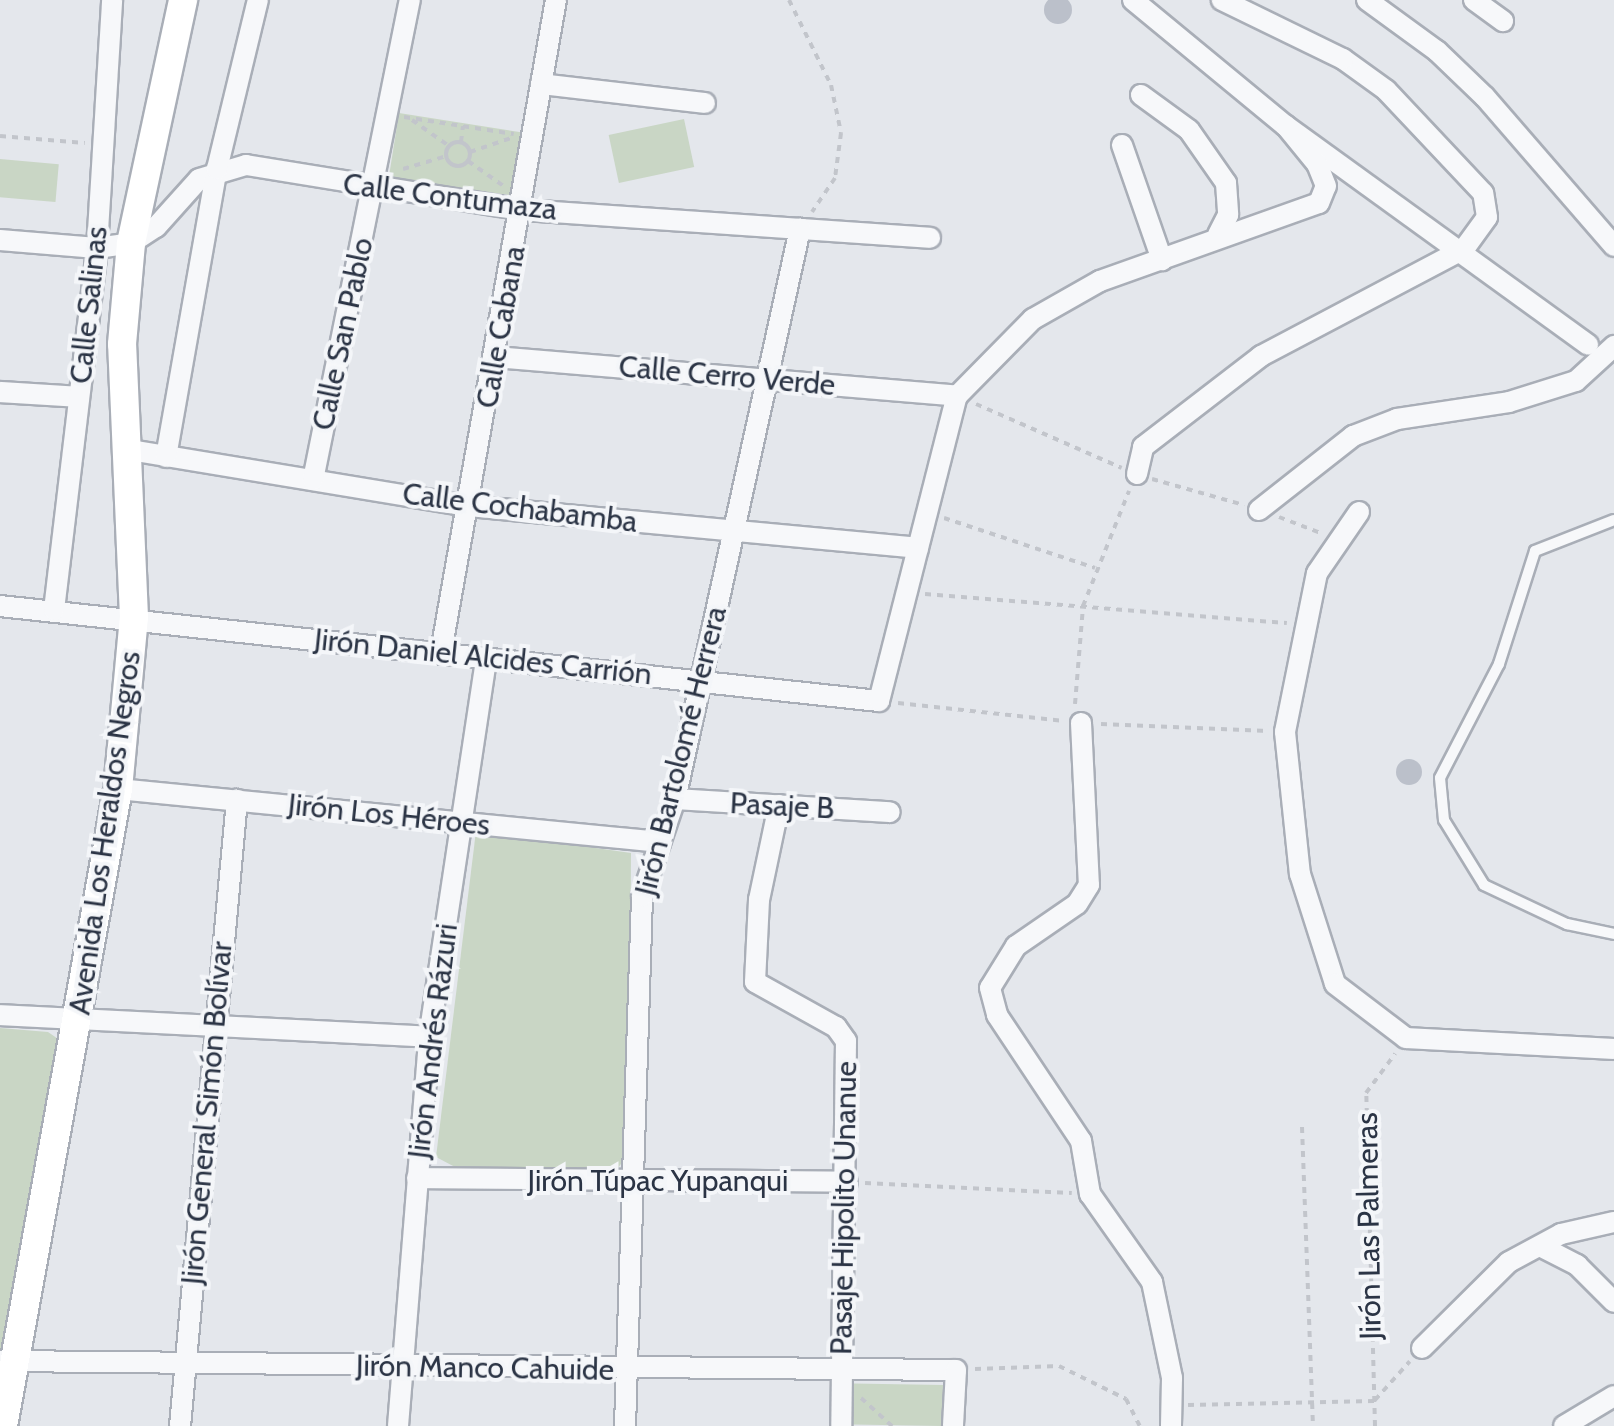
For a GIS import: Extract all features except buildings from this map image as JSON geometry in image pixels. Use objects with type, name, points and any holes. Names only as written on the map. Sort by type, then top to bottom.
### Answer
[{"type":"street","name":"Calle Salinas","points":[[54,610],[97,248],[112,0]]},
{"type":"street","name":"Avenida Los Heraldos Negros","points":[[3,1426],[7,1361],[78,1019],[118,789],[134,617],[124,449],[131,243],[183,0]]},
{"type":"street","points":[[166,457],[217,169],[258,0]]},
{"type":"street","name":"Calle San Pablo","points":[[313,480],[410,0]]},
{"type":"street","name":"Calle Cabana","points":[[441,652],[496,357],[517,201],[556,0]]},
{"type":"street","points":[[1133,0],[1286,126],[1464,249],[1588,345]]},
{"type":"street","points":[[1137,474],[1143,447],[1261,356],[1464,249],[1487,217],[1483,193],[1386,90],[1343,59],[1222,0]]},
{"type":"street","points":[[1367,0],[1437,51],[1485,97],[1614,246]]},
{"type":"street","points":[[1474,0],[1503,21]]},
{"type":"street","points":[[541,84],[705,103]]},
{"type":"street","points":[[1141,95],[1189,130],[1226,183],[1228,215],[1218,235]]},
{"type":"street","points":[[907,593],[957,396],[1033,319],[1100,281],[1162,260],[1218,235],[1301,211],[1324,195],[1317,164],[1286,126]]},
{"type":"street","points":[[1122,145],[1162,260]]},
{"type":"street","name":"Calle Contumaza","points":[[217,169],[246,165],[373,191],[930,238]]},
{"type":"street","points":[[0,240],[97,248],[131,243],[217,169]]},
{"type":"street","name":"Jirón Bartolomé Herrera","points":[[625,1426],[636,1182],[642,896],[675,799],[800,229]]},
{"type":"street","points":[[1259,510],[1353,436],[1397,419],[1509,402],[1576,381],[1614,346]]},
{"type":"street","name":"Calle Cerro Verde","points":[[496,357],[957,396]]},
{"type":"street","points":[[0,392],[79,397]]},
{"type":"street","name":"Calle Cochabamba","points":[[124,449],[468,506],[918,548]]},
{"type":"street","points":[[1359,512],[1336,540],[1317,573],[1304,624],[1285,732],[1311,928],[1335,984],[1406,1038],[1614,1049]]},
{"type":"street","name":"Jirón Daniel Alcides Carrión","points":[[0,606],[134,617],[879,701],[907,593]]},
{"type":"street","name":"Jirón Andrés Rázuri","points":[[398,1426],[429,1037],[486,658]]},
{"type":"street","points":[[1081,723],[1089,885],[1077,904],[1016,946],[990,988],[997,1015],[1081,1141],[1090,1194],[1152,1282],[1171,1405],[1171,1426]]},
{"type":"street","name":"Jirón Los Héroes","points":[[118,789],[660,842]]},
{"type":"street","name":"Pasaje B","points":[[675,799],[890,812]]},
{"type":"street","name":"Jirón General Simón Bolívar","points":[[180,1426],[237,800]]},
{"type":"street","name":"Pasaje Hipolito Unanue","points":[[779,805],[752,968],[764,993],[836,1027],[846,1041],[847,1182],[841,1426]]},
{"type":"street","points":[[0,1015],[429,1037]]},
{"type":"street","name":"Jirón Túpac Yupanqui","points":[[417,1178],[847,1182]]},
{"type":"street","points":[[1422,1348],[1509,1262],[1540,1246],[1614,1222]]},
{"type":"street","points":[[1540,1246],[1577,1265],[1614,1302]]},
{"type":"street","name":"Jirón Manco Cahuide","points":[[7,1361],[401,1368],[956,1370]]},
{"type":"street","points":[[953,1426],[956,1370]]},
{"type":"street","points":[[1564,1426],[1614,1396]]},
{"type":"lane","points":[[1614,520],[1535,551],[1499,664],[1440,778],[1444,820],[1484,885],[1567,924],[1614,934]]},
{"type":"path","points":[[789,0],[831,85],[841,133],[835,178],[800,229]]},
{"type":"path","points":[[398,131],[400,117],[520,135]]},
{"type":"path","points":[[410,118],[449,146]]},
{"type":"path","points":[[463,126],[461,142],[470,152]]},
{"type":"path","points":[[518,149],[520,135]]},
{"type":"path","points":[[470,152],[520,135]]},
{"type":"path","points":[[0,136],[79,142]]},
{"type":"path","points":[[449,146],[461,142]]},
{"type":"path","points":[[447,156],[449,146]]},
{"type":"path","points":[[468,161],[470,152]]},
{"type":"path","points":[[447,156],[456,165]]},
{"type":"path","points":[[392,173],[447,156]]},
{"type":"path","points":[[392,173],[394,159]]},
{"type":"path","points":[[468,161],[517,201]]},
{"type":"path","points":[[456,165],[468,161]]},
{"type":"path","points":[[455,174],[456,165]]},
{"type":"path","points":[[392,173],[407,176]]},
{"type":"path","points":[[514,178],[517,201]]},
{"type":"path","points":[[482,188],[517,201]]},
{"type":"path","points":[[957,396],[1137,474],[1259,510],[1336,540]]},
{"type":"path","points":[[1081,723],[1073,659],[1083,606],[1095,568],[1137,474]]},
{"type":"path","points":[[927,513],[1095,568]]},
{"type":"path","points":[[907,593],[1304,624]]},
{"type":"path","name":"Jirón Las Palmeras","points":[[1375,1426],[1366,1093],[1406,1038]]},
{"type":"path","points":[[1302,1127],[1313,1426]]},
{"type":"path","points":[[847,1182],[1090,1194]]},
{"type":"path","points":[[1171,1405],[1374,1401],[1422,1348]]},
{"type":"path","points":[[956,1370],[1059,1366],[1126,1399],[1140,1426]]},
{"type":"path","points":[[874,1391],[858,1394],[892,1426]]},
{"type":"green space","points":[[399,113],[522,133],[512,196],[389,176]]},
{"type":"green space","points":[[684,119],[694,167],[619,183],[609,135]]},
{"type":"green space","points":[[0,159],[59,164],[55,202],[0,197]]},
{"type":"green space","points":[[476,831],[631,853],[629,1153],[618,1168],[455,1167],[436,1157]]},
{"type":"green space","points":[[0,1028],[48,1032],[64,1043],[10,1356],[0,1356]]},
{"type":"green space","points":[[853,1383],[943,1385],[942,1426],[852,1424]]}]
